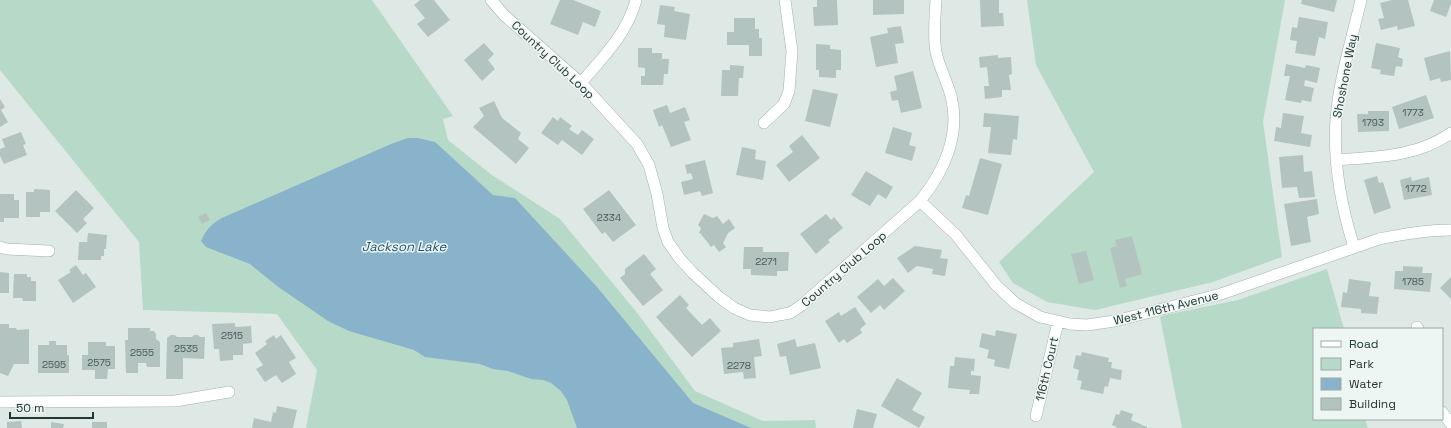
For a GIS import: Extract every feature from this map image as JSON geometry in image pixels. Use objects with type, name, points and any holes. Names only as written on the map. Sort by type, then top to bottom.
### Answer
[{"type":"street","name":"Country Club Loop","points":[[491,0],[504,15],[581,83],[641,150],[651,173],[657,194],[663,228],[668,242],[680,259],[720,297],[741,312],[750,315],[770,317],[780,316],[796,309],[841,272],[920,202],[946,161],[954,124],[953,104],[936,53],[934,32],[936,0]]},
{"type":"street","points":[[581,83],[622,34],[632,15],[636,0]]},
{"type":"street","points":[[764,123],[784,104],[789,91],[792,51],[785,0]]},
{"type":"street","name":"Shoshone Way","points":[[1354,248],[1344,214],[1338,185],[1336,125],[1338,102],[1361,0]]},
{"type":"street","points":[[1336,160],[1393,156],[1413,152],[1424,148],[1451,133]]},
{"type":"street","name":"West 116th Avenue","points":[[920,202],[956,235],[1004,294],[1026,310],[1040,317],[1058,322],[1088,325],[1115,321],[1221,294],[1379,239],[1404,234],[1451,230]]},
{"type":"street","points":[[0,247],[7,249],[49,251]]},
{"type":"street","name":"116th Court","points":[[1036,416],[1058,322]]},
{"type":"street","points":[[0,402],[176,401],[229,392]]},
{"type":"street","points":[[1443,413],[1451,424]]},
{"type":"green space","points":[[0,0],[372,0],[453,116],[443,119],[448,140],[492,175],[560,219],[638,314],[695,391],[763,421],[815,420],[816,428],[306,428],[317,370],[277,314],[143,310],[139,242],[0,70]]},
{"type":"green space","points":[[1027,0],[1285,0],[1263,122],[1282,257],[1213,282],[1095,310],[1047,302],[1013,283],[999,262],[1094,172],[1036,65]]},
{"type":"green space","points":[[1327,269],[1344,328],[1313,328],[1313,420],[1365,420],[1368,428],[1182,428],[1160,317],[1238,300]]},
{"type":"water","name":"Jackson Lake","points":[[408,138],[418,138],[435,142],[493,195],[515,198],[597,287],[693,403],[751,428],[577,428],[567,400],[561,391],[551,383],[543,380],[531,379],[508,371],[493,369],[480,364],[425,357],[414,350],[349,331],[328,321],[277,286],[250,264],[206,247],[201,241],[209,228],[222,218],[391,144]]},
{"type":"building","points":[[420,0],[434,0],[450,20],[428,37],[417,24],[425,18],[414,5]]},
{"type":"building","points":[[560,0],[573,0],[601,11],[595,27],[583,22],[578,35],[550,24]]},
{"type":"building","points":[[817,0],[837,0],[838,25],[814,26],[813,7],[817,7]]},
{"type":"building","points":[[873,0],[904,0],[904,14],[873,15]]},
{"type":"building","points":[[980,0],[999,0],[999,13],[1003,13],[1004,26],[981,27]]},
{"type":"building","points":[[1302,0],[1337,0],[1334,12],[1301,4]]},
{"type":"building","points":[[1392,0],[1408,0],[1415,26],[1398,30],[1397,26],[1381,30],[1378,19],[1384,18],[1380,3]]},
{"type":"building","points":[[1434,0],[1451,0],[1446,17],[1430,11]]},
{"type":"building","points":[[660,5],[675,7],[674,11],[690,14],[686,40],[664,37],[665,25],[657,24]]},
{"type":"building","points":[[1299,17],[1328,22],[1325,39],[1319,37],[1315,56],[1295,53],[1297,41],[1290,40],[1292,27],[1297,28]]},
{"type":"building","points":[[734,18],[755,18],[755,29],[759,29],[759,38],[762,38],[762,56],[749,56],[749,45],[727,45],[727,32],[734,32]]},
{"type":"building","points":[[901,26],[904,43],[895,44],[898,63],[876,67],[870,37],[888,33],[887,28]]},
{"type":"building","points":[[484,43],[494,54],[488,60],[495,69],[482,81],[464,60]]},
{"type":"building","points":[[1376,43],[1400,48],[1398,57],[1403,59],[1402,67],[1396,66],[1394,76],[1380,74],[1381,70],[1371,68]]},
{"type":"building","points":[[816,44],[830,45],[830,49],[841,50],[841,70],[836,70],[836,78],[819,77],[819,70],[816,70]]},
{"type":"building","points":[[638,48],[652,48],[652,53],[662,53],[662,59],[669,59],[668,74],[664,74],[663,85],[641,85],[641,76],[645,76],[645,68],[638,67]]},
{"type":"building","points":[[1450,51],[1451,80],[1441,82],[1440,78],[1430,81],[1424,58]]},
{"type":"building","points":[[998,55],[998,58],[1011,57],[1012,74],[1009,75],[1011,90],[1002,90],[1002,97],[985,99],[984,86],[989,86],[987,67],[980,68],[979,57]]},
{"type":"building","points":[[1286,64],[1305,68],[1306,65],[1320,68],[1317,83],[1305,80],[1304,86],[1314,88],[1311,102],[1302,100],[1301,103],[1285,100],[1290,76],[1284,76]]},
{"type":"building","points":[[730,65],[744,66],[743,78],[739,78],[738,96],[721,96],[722,70],[730,70]]},
{"type":"building","points":[[913,71],[922,108],[901,113],[898,100],[892,101],[890,92],[897,90],[894,76]]},
{"type":"building","points":[[813,89],[838,94],[830,127],[805,121]]},
{"type":"building","points":[[1426,95],[1434,118],[1399,129],[1392,107]]},
{"type":"building","points":[[0,99],[5,107],[1,110],[8,122],[0,127]]},
{"type":"building","points":[[494,101],[502,118],[521,133],[518,139],[529,148],[516,164],[473,127],[484,116],[479,108]]},
{"type":"building","points":[[667,105],[670,113],[685,107],[690,120],[684,122],[691,140],[671,147],[662,125],[659,127],[653,110]]},
{"type":"building","points":[[1368,111],[1389,111],[1389,131],[1358,132],[1357,114],[1368,114]]},
{"type":"building","points":[[984,113],[1019,116],[1017,140],[1013,139],[1011,155],[988,153],[991,127],[983,127]]},
{"type":"building","points":[[1283,113],[1304,116],[1301,133],[1312,135],[1310,147],[1274,141],[1276,127],[1281,128]]},
{"type":"building","points":[[553,117],[558,121],[560,117],[572,126],[569,129],[578,135],[582,130],[594,139],[582,155],[562,140],[558,145],[541,133]]},
{"type":"building","points":[[893,127],[912,133],[909,145],[916,147],[912,161],[885,153]]},
{"type":"building","points":[[21,132],[26,144],[23,145],[27,155],[4,164],[0,156],[0,149],[5,147],[2,139]]},
{"type":"building","points":[[802,135],[820,158],[789,182],[776,165],[793,152],[789,146]]},
{"type":"building","points":[[742,147],[756,150],[755,159],[766,161],[763,180],[736,175]]},
{"type":"building","points":[[1303,155],[1304,172],[1312,171],[1315,197],[1299,198],[1297,187],[1282,188],[1279,157]]},
{"type":"building","points":[[980,158],[1002,164],[988,215],[962,208],[966,195],[969,196]]},
{"type":"building","points":[[705,160],[713,193],[702,196],[700,191],[684,195],[681,182],[693,179],[691,173],[687,174],[685,165]]},
{"type":"building","points":[[866,171],[893,187],[886,199],[878,194],[870,206],[851,195]]},
{"type":"building","points":[[1377,176],[1379,183],[1383,182],[1391,208],[1374,214],[1364,180]]},
{"type":"building","points":[[1411,177],[1412,181],[1429,177],[1432,195],[1404,200],[1400,180]]},
{"type":"building","points":[[34,189],[50,190],[50,212],[40,212],[40,217],[26,217],[26,192],[34,192]]},
{"type":"building","points":[[76,190],[94,208],[83,219],[87,223],[77,233],[55,211]]},
{"type":"building","points":[[609,190],[636,225],[613,242],[605,232],[602,234],[583,209]]},
{"type":"building","points":[[0,194],[14,194],[14,200],[19,200],[19,218],[4,218],[4,222],[0,222]]},
{"type":"building","points":[[1317,199],[1319,214],[1307,217],[1311,242],[1291,246],[1284,204]]},
{"type":"building","points":[[206,213],[210,220],[202,224],[198,217]]},
{"type":"building","points":[[704,214],[713,218],[717,216],[723,224],[729,219],[735,228],[728,233],[723,243],[726,247],[719,252],[714,245],[711,247],[699,233],[701,228],[698,225]]},
{"type":"building","points":[[826,214],[831,220],[834,217],[843,228],[828,240],[830,242],[816,254],[800,234]]},
{"type":"building","points":[[88,233],[107,235],[106,249],[104,249],[104,256],[101,256],[101,260],[78,260],[79,242],[87,242]]},
{"type":"building","points":[[1132,236],[1142,274],[1125,279],[1127,286],[1120,288],[1110,248],[1117,246],[1115,240]]},
{"type":"building","points":[[915,246],[942,250],[940,258],[948,259],[945,276],[932,274],[933,269],[917,266],[908,273],[897,258]]},
{"type":"building","points":[[744,247],[763,247],[763,252],[789,252],[788,271],[777,271],[777,276],[751,275],[751,269],[743,269]]},
{"type":"building","points":[[1086,251],[1094,280],[1079,284],[1071,254]]},
{"type":"building","points":[[644,254],[656,269],[650,274],[663,290],[643,306],[620,278],[625,274],[625,269]]},
{"type":"building","points":[[76,265],[83,275],[86,273],[96,287],[73,303],[58,280],[71,272],[69,270]]},
{"type":"building","points":[[1403,266],[1423,267],[1422,273],[1432,273],[1430,292],[1394,289],[1395,271],[1403,271]]},
{"type":"building","points":[[0,272],[9,273],[9,293],[0,293]]},
{"type":"building","points":[[14,274],[27,274],[27,277],[31,277],[31,281],[36,281],[36,301],[23,301],[22,298],[13,298]]},
{"type":"building","points":[[1451,277],[1451,299],[1440,288]]},
{"type":"building","points":[[893,278],[905,291],[884,310],[880,305],[871,313],[857,297],[878,279],[884,286]]},
{"type":"building","points":[[1349,279],[1371,282],[1369,296],[1379,297],[1377,314],[1361,313],[1361,309],[1341,307],[1343,292],[1347,293]]},
{"type":"building","points":[[680,295],[689,305],[686,308],[702,325],[710,318],[721,331],[692,357],[656,317]]},
{"type":"building","points":[[855,307],[866,324],[860,329],[862,333],[847,343],[844,339],[839,343],[825,321],[839,312],[841,316]]},
{"type":"building","points":[[235,323],[235,327],[251,326],[252,343],[243,344],[243,355],[233,355],[233,360],[220,361],[219,349],[214,349],[212,324]]},
{"type":"building","points":[[0,324],[9,324],[9,328],[16,328],[17,330],[29,329],[29,364],[14,364],[8,376],[0,373]]},
{"type":"building","points":[[128,328],[150,328],[150,331],[154,331],[156,334],[156,339],[160,342],[160,367],[147,367],[146,363],[138,363],[138,373],[126,373],[125,340],[128,340]]},
{"type":"building","points":[[996,330],[1017,334],[1009,369],[994,366],[995,360],[987,358],[989,350],[979,347],[982,333],[995,336]]},
{"type":"building","points":[[171,335],[175,335],[177,337],[192,337],[194,335],[198,335],[200,337],[205,337],[204,359],[183,358],[183,379],[166,379],[167,338]]},
{"type":"building","points":[[274,335],[276,339],[281,335],[296,358],[289,362],[296,374],[282,383],[276,375],[265,382],[256,369],[263,365],[255,353],[267,344],[265,341]]},
{"type":"building","points":[[759,339],[762,356],[754,357],[756,378],[744,379],[743,372],[724,374],[721,348],[733,347],[733,343]]},
{"type":"building","points":[[795,339],[797,347],[815,343],[821,368],[790,375],[786,356],[780,357],[777,344]]},
{"type":"building","points":[[49,341],[56,341],[56,345],[67,345],[67,355],[69,355],[69,373],[38,373],[38,345],[49,345]]},
{"type":"building","points":[[88,342],[106,342],[106,346],[115,346],[115,369],[108,369],[107,379],[95,379],[95,370],[82,370],[82,355],[88,355]]},
{"type":"building","points":[[1082,352],[1109,358],[1108,362],[1112,362],[1111,368],[1122,370],[1121,380],[1110,378],[1108,387],[1105,386],[1103,394],[1080,389],[1082,381],[1077,380],[1079,370],[1073,368],[1076,355],[1081,356]]},
{"type":"building","points":[[955,357],[975,359],[974,371],[971,371],[971,375],[981,376],[979,394],[969,394],[970,390],[948,388],[950,366],[954,366]]},
{"type":"building","points":[[897,378],[922,393],[912,410],[925,417],[919,428],[881,406]]},
{"type":"building","points":[[277,406],[297,410],[293,428],[252,428],[254,418],[271,422],[273,412],[276,413]]},
{"type":"building","points":[[857,409],[877,414],[873,428],[853,428]]},
{"type":"building","points":[[1121,410],[1133,414],[1131,420],[1147,428],[1116,428],[1117,427],[1112,425],[1116,414],[1119,415]]},
{"type":"building","points":[[21,421],[22,428],[7,428],[7,422]]},
{"type":"building","points":[[51,422],[64,424],[63,428],[51,428]]},
{"type":"building","points":[[92,422],[107,422],[107,428],[92,428]]}]
